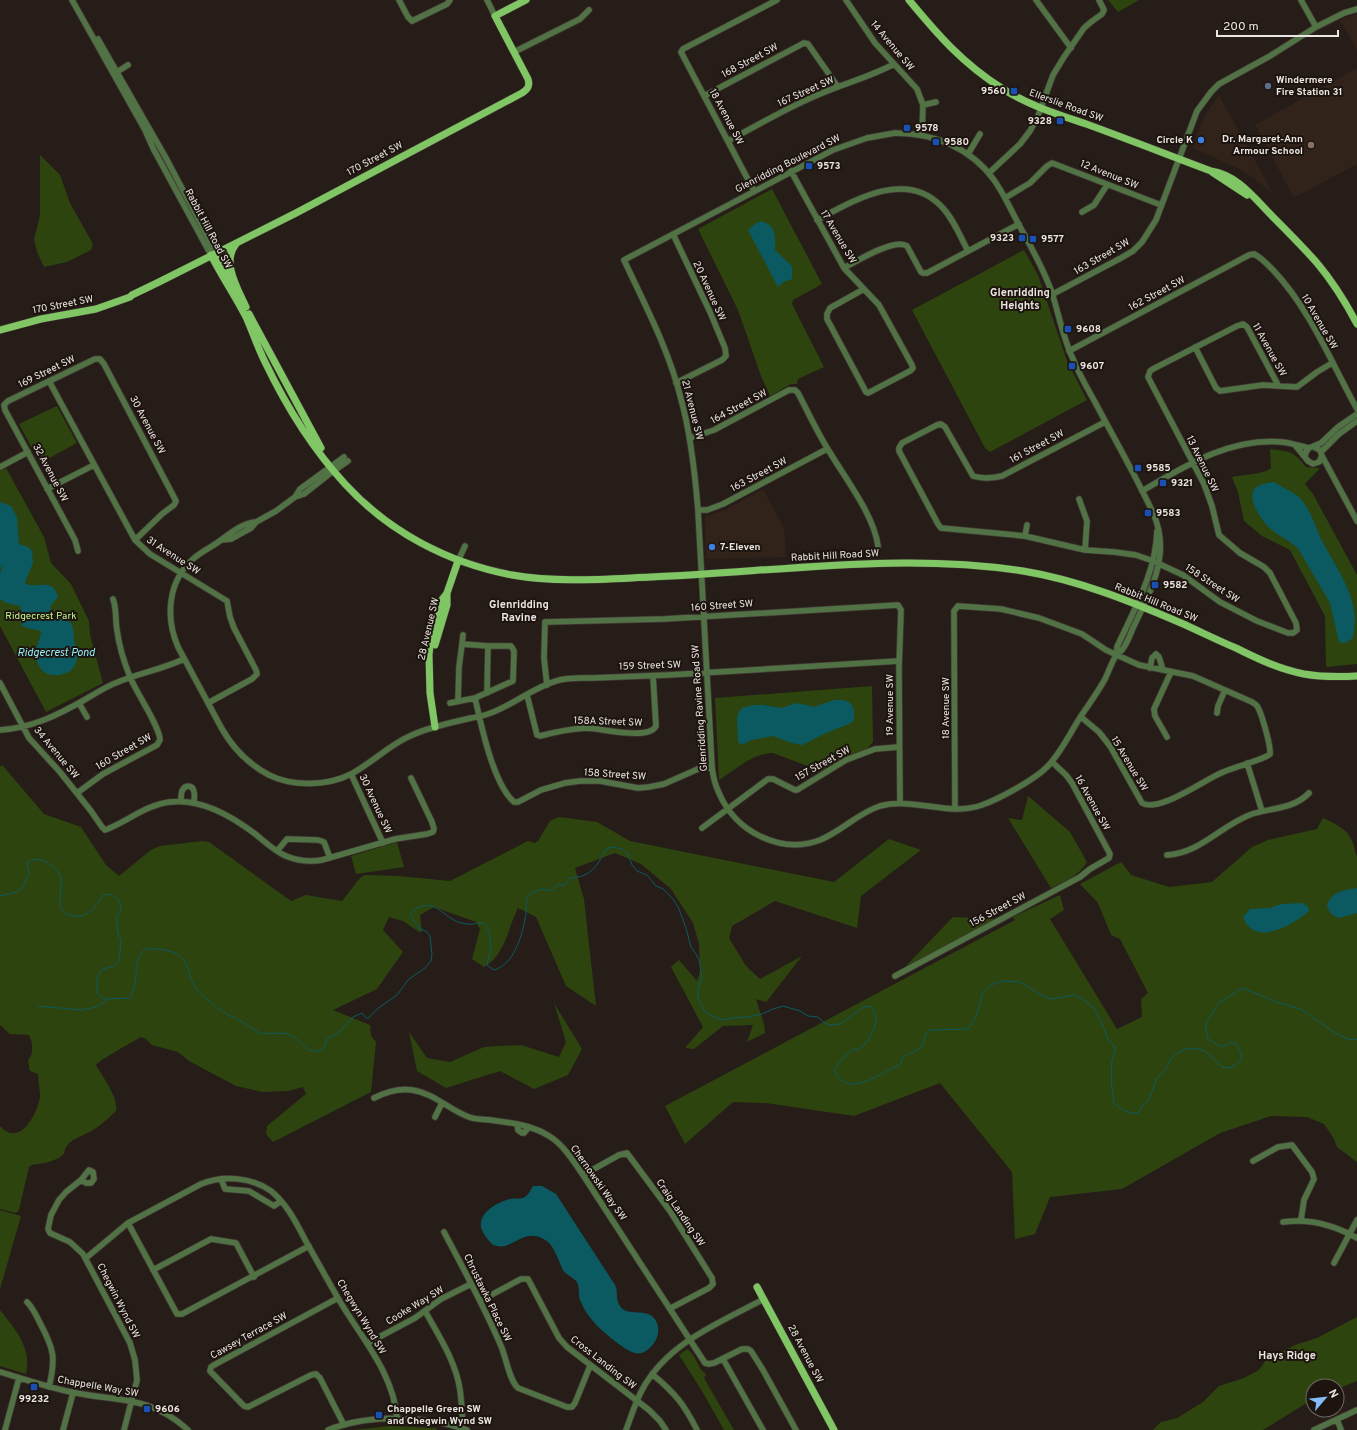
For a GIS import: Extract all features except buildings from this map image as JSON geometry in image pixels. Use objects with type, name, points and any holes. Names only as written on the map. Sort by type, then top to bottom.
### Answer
[{"type":"main road","points":[[514,52],[495,16],[526,0]]},
{"type":"main road","name":"Ellerslie Road SW","points":[[910,0],[942,40],[970,66],[1002,89],[1040,109],[1110,133],[1211,171],[1257,201],[1318,264],[1338,292],[1357,324]]},
{"type":"main road","name":"170 Street SW","points":[[0,330],[34,320],[96,309],[130,297],[214,256],[248,236],[296,213],[522,93],[527,89],[529,82],[514,52]]},
{"type":"main road","points":[[234,244],[230,253],[231,267],[235,282],[246,307]]},
{"type":"main road","name":"Rabbit Hill Road SW","points":[[214,256],[246,307],[332,468]]},
{"type":"main road","name":"Rabbit Hill Road SW","points":[[214,256],[245,315],[270,372],[294,415],[332,468],[362,501],[384,520],[419,542],[458,561],[515,576],[556,579],[593,579],[701,574],[919,562],[975,565],[1024,571],[1049,576],[1100,591],[1140,606],[1278,667],[1312,675],[1335,677],[1357,676]]},
{"type":"main road","points":[[270,372],[275,372],[296,409],[304,417]]},
{"type":"main road","name":"28 Avenue SW","points":[[435,726],[430,693],[429,655],[433,631],[441,601],[447,593],[458,561]]},
{"type":"main road","name":"28 Avenue SW","points":[[757,1287],[834,1430]]},
{"type":"street","name":"Rabbit Hill Road SW","points":[[72,0],[214,256]]},
{"type":"street","name":"Rabbit Hill Road SW","points":[[76,0],[166,158],[214,256]]},
{"type":"street","points":[[399,0],[409,19],[414,21],[447,4],[450,0]]},
{"type":"street","points":[[486,0],[495,16]]},
{"type":"street","name":"18 Avenue SW","points":[[754,191],[704,96],[682,50],[776,0]]},
{"type":"street","name":"14 Avenue SW","points":[[846,0],[875,42],[917,89],[923,105],[922,135]]},
{"type":"street","points":[[1036,0],[1071,48]]},
{"type":"street","points":[[989,173],[1020,144],[1030,131],[1038,116],[1053,75],[1084,28],[1102,14],[1104,10],[1103,6],[1098,0]]},
{"type":"street","points":[[1301,0],[1316,27]]},
{"type":"street","name":"163 Street SW","points":[[1052,294],[1121,258],[1133,251],[1142,242],[1156,220],[1197,111],[1211,92],[1228,78],[1270,56],[1316,27],[1344,13],[1357,9]]},
{"type":"street","points":[[514,52],[580,19],[589,10]]},
{"type":"street","name":"168 Street SW","points":[[704,96],[804,43],[808,44],[838,87]]},
{"type":"street","name":"167 Street SW","points":[[728,141],[796,104],[867,77],[894,64]]},
{"type":"street","points":[[117,72],[128,65]]},
{"type":"street","points":[[923,105],[936,102]]},
{"type":"street","name":"Glenridding Boulevard SW","points":[[624,260],[791,171],[833,150],[868,138],[895,133],[922,135],[943,141],[968,154],[989,173],[1005,198],[1042,266],[1075,366],[1142,491],[1154,515],[1158,527],[1160,540],[1156,562],[1140,606],[1117,647],[1117,655]]},
{"type":"street","points":[[968,154],[980,134]]},
{"type":"street","name":"12 Avenue SW","points":[[1005,198],[1030,183],[1050,164],[1054,164],[1161,205]]},
{"type":"street","name":"17 Avenue SW","points":[[791,171],[844,268],[879,305],[913,368],[906,374],[868,393],[866,392],[827,319],[826,314],[830,308],[864,290]]},
{"type":"street","points":[[1082,212],[1094,205],[1107,185]]},
{"type":"street","points":[[817,220],[862,197],[892,189],[912,190],[932,198],[941,206],[953,222],[968,251]]},
{"type":"street","points":[[844,268],[874,252],[899,243],[907,246],[919,270],[923,273],[929,272],[1019,224]]},
{"type":"street","name":"20 Avenue SW","points":[[673,234],[710,312],[725,348],[726,356],[722,360],[676,382]]},
{"type":"street","name":"162 Street SW","points":[[1069,351],[1254,254]]},
{"type":"street","name":"10 Avenue SW","points":[[1254,254],[1261,258],[1275,273],[1302,306],[1357,409]]},
{"type":"street","name":"21 Avenue SW","points":[[624,260],[656,329],[681,398],[690,438],[696,478],[701,574]]},
{"type":"street","name":"11 Avenue SW","points":[[1195,347],[1243,324],[1247,327],[1278,385]]},
{"type":"street","points":[[1195,347],[1218,390],[1224,391],[1251,386],[1278,385],[1297,387],[1332,363]]},
{"type":"street","name":"13 Avenue SW","points":[[1195,347],[1150,371],[1148,377],[1210,498],[1217,533],[1240,553],[1264,567],[1270,573],[1296,623],[1297,630],[1293,633]]},
{"type":"street","name":"169 Street SW","points":[[4,405],[8,401],[49,381],[95,359],[100,359]]},
{"type":"street","name":"30 Avenue SW","points":[[100,359],[176,500],[174,504],[136,540]]},
{"type":"street","name":"31 Avenue SW","points":[[49,381],[136,540],[150,554],[225,599],[228,604],[232,624],[256,670],[256,674],[252,679],[208,703]]},
{"type":"street","name":"164 Street SW","points":[[690,438],[714,430],[789,390],[795,390],[798,393],[827,449]]},
{"type":"street","name":"32 Avenue SW","points":[[4,405],[5,410],[75,540],[78,551]]},
{"type":"street","points":[[1305,457],[1306,452],[1322,442],[1338,427],[1357,414]]},
{"type":"street","points":[[1316,464],[1320,461],[1322,454],[1339,434],[1357,421]]},
{"type":"street","name":"161 Street SW","points":[[941,528],[901,455],[899,448],[902,443],[937,424],[943,425],[971,474],[974,477],[989,478],[1002,476],[1105,422]]},
{"type":"street","points":[[1142,491],[1213,453],[1238,445],[1266,442],[1294,445],[1319,449],[1357,521]]},
{"type":"street","points":[[1294,445],[1310,463],[1316,464],[1330,471]]},
{"type":"street","points":[[827,449],[856,495],[874,528],[878,546]]},
{"type":"street","name":"163 Street SW","points":[[698,510],[707,510],[723,504],[827,449]]},
{"type":"street","points":[[0,467],[28,452]]},
{"type":"street","name":"159 Street SW","points":[[346,459],[300,489],[295,497],[276,511],[256,522],[249,523],[229,533],[221,540],[200,553],[181,573],[173,590],[170,618],[175,640],[184,659],[226,736],[236,749],[253,764],[270,775],[290,781],[310,783],[327,782],[351,774],[407,737],[435,726],[496,712],[547,685],[563,679],[653,676],[899,661]]},
{"type":"street","points":[[48,489],[94,465]]},
{"type":"street","points":[[1079,499],[1087,521],[1085,550]]},
{"type":"street","points":[[1025,536],[1027,525]]},
{"type":"street","name":"158 Street SW","points":[[941,528],[1025,536],[1085,550],[1136,556],[1156,562],[1188,578],[1213,598],[1228,607],[1265,625],[1288,633],[1293,633]]},
{"type":"street","points":[[458,561],[465,546]]},
{"type":"street","points":[[1119,559],[1120,553]]},
{"type":"street","name":"Glenridding Ravine Road SW","points":[[701,574],[712,767],[716,787],[728,809],[742,825],[760,837],[782,844],[802,844],[813,842],[826,837],[873,809],[887,805],[900,804],[955,809],[972,808],[989,802],[1037,776],[1052,762],[1105,680],[1117,655]]},
{"type":"street","points":[[113,599],[116,608],[118,637],[130,678]]},
{"type":"street","name":"160 Street SW","points":[[547,685],[544,658],[545,622],[704,616],[895,604],[900,607]]},
{"type":"street","name":"19 Avenue SW","points":[[900,607],[900,804]]},
{"type":"street","name":"18 Avenue SW","points":[[955,809],[954,611],[956,607],[989,608],[1014,611],[1039,618],[1082,634],[1100,647],[1117,655]]},
{"type":"street","points":[[458,701],[459,667],[463,635]]},
{"type":"street","points":[[450,703],[475,698],[513,681],[514,651],[511,646],[462,644]]},
{"type":"street","points":[[487,693],[488,646]]},
{"type":"street","points":[[1150,668],[1152,658],[1156,654],[1159,657],[1163,670]]},
{"type":"street","points":[[1117,655],[1139,665],[1193,676],[1257,705],[1270,747],[1270,754],[1247,763],[1262,811]]},
{"type":"street","points":[[0,730],[23,727],[56,715],[112,685],[166,667],[184,659]]},
{"type":"street","points":[[1167,737],[1155,716],[1154,709],[1172,672]]},
{"type":"street","name":"158A Street SW","points":[[527,695],[537,735],[540,736],[586,728],[628,733],[648,732],[655,729],[656,723],[653,676]]},
{"type":"street","name":"160 Street SW","points":[[77,793],[103,774],[157,745],[160,740],[158,732],[130,678]]},
{"type":"street","name":"34 Avenue SW","points":[[0,683],[23,727],[33,742],[56,767],[105,830],[148,808],[160,804],[181,801]]},
{"type":"street","points":[[1217,713],[1218,706],[1225,690]]},
{"type":"street","points":[[475,698],[480,716]]},
{"type":"street","points":[[79,703],[87,718]]},
{"type":"street","name":"158 Street SW","points":[[480,716],[493,767],[510,799],[516,802],[541,790],[580,781],[600,781],[644,788],[664,784],[698,769],[712,767]]},
{"type":"street","name":"15 Avenue SW","points":[[1081,717],[1099,732],[1110,746],[1144,804],[1168,801],[1176,798],[1217,775],[1247,763]]},
{"type":"street","name":"157 Street SW","points":[[702,828],[770,778],[797,790],[846,760],[875,749],[899,747]]},
{"type":"street","name":"16 Avenue SW","points":[[1052,762],[1072,783],[1110,854],[1109,858]]},
{"type":"street","name":"30 Avenue SW","points":[[351,774],[383,843]]},
{"type":"street","points":[[194,802],[193,789],[188,786],[185,787],[182,791],[181,801],[194,802],[208,806],[245,827],[286,856],[299,860],[312,861],[330,858],[406,837],[433,832],[434,829],[432,822],[411,778]]},
{"type":"street","points":[[1167,855],[1179,854],[1192,849],[1232,823],[1262,811],[1294,804],[1309,794]]},
{"type":"street","points":[[277,851],[286,839],[318,840],[324,842],[330,858]]},
{"type":"street","name":"156 Street SW","points":[[895,976],[1080,876],[1090,868],[1109,858]]},
{"type":"street","name":"Chernowski Way SW","points":[[374,1098],[385,1092],[401,1089],[411,1090],[431,1095],[456,1112],[471,1118],[517,1124],[534,1128],[551,1136],[564,1149],[583,1175],[705,1362],[711,1364],[723,1359]]},
{"type":"street","points":[[435,1117],[442,1103]]},
{"type":"street","points":[[1253,1161],[1278,1148],[1289,1145],[1294,1147],[1312,1172],[1314,1179],[1304,1200],[1301,1220]]},
{"type":"street","name":"Craig Landing SW","points":[[583,1175],[619,1155],[627,1154],[674,1217],[712,1278],[713,1284],[709,1288],[671,1308]]},
{"type":"street","points":[[221,1179],[225,1189],[241,1189],[249,1191],[274,1206],[281,1201]]},
{"type":"street","name":"Chegwyn Wynd SW","points":[[221,1179],[238,1179],[250,1182],[270,1191],[287,1207],[338,1298],[368,1343],[389,1385],[395,1404],[397,1419]]},
{"type":"street","name":"Chegwin Wynd SW","points":[[86,1258],[128,1223],[201,1184],[211,1180],[221,1179]]},
{"type":"street","name":"Chegwin Wynd SW","points":[[81,1180],[66,1192],[59,1200],[51,1215],[47,1227],[48,1232],[64,1238],[75,1246],[86,1258],[134,1351],[137,1380],[124,1430]]},
{"type":"street","points":[[1283,1222],[1301,1220],[1327,1225],[1357,1238]]},
{"type":"street","points":[[1334,1263],[1357,1220]]},
{"type":"street","points":[[128,1223],[178,1314],[181,1314],[309,1246]]},
{"type":"street","name":"Chrustawka Place SW","points":[[444,1232],[480,1301],[502,1348],[512,1381],[518,1388],[567,1407],[572,1407],[590,1366]]},
{"type":"street","points":[[153,1270],[211,1239],[236,1243],[254,1276]]},
{"type":"street","name":"Cross Landing SW","points":[[480,1301],[521,1279],[528,1279],[562,1342],[572,1353],[656,1416],[666,1430]]},
{"type":"street","name":"Cooke Way SW","points":[[368,1343],[414,1318],[441,1299],[471,1284]]},
{"type":"street","name":"Cawsey Terrace SW","points":[[338,1298],[214,1364],[210,1371],[244,1406],[248,1407],[311,1375],[316,1374],[320,1378],[344,1424]]},
{"type":"street","points":[[626,1430],[637,1401],[652,1374],[673,1351],[690,1339],[764,1299]]},
{"type":"street","points":[[27,1302],[33,1309],[51,1346],[53,1366],[49,1387]]},
{"type":"street","points":[[328,1430],[344,1424],[368,1420],[397,1419],[436,1421],[464,1429],[458,1381],[447,1352],[425,1311]]},
{"type":"street","points":[[763,1430],[723,1359],[742,1349],[748,1349],[751,1351],[796,1430]]},
{"type":"street","name":"Chappelle Way SW","points":[[0,1372],[73,1393],[132,1401],[153,1407],[188,1430]]},
{"type":"street","points":[[652,1374],[679,1399],[686,1408],[697,1430]]},
{"type":"street","points":[[5,1430],[19,1378]]},
{"type":"street","points":[[63,1430],[73,1393]]},
{"type":"street","points":[[1314,1430],[1357,1410]]},
{"type":"street","points":[[1337,1419],[1341,1430]]},
{"type":"shaded area","points":[[1357,13],[1357,50],[1340,20]]},
{"type":"shaded area","name":"Dr. Margaret-Ann Armour School","points":[[1357,68],[1357,164],[1294,198],[1255,125]]},
{"type":"shaded area","points":[[1219,95],[1273,193],[1242,170],[1192,148],[1205,115]]},
{"type":"shaded area","points":[[763,489],[784,528],[786,557],[706,559],[705,517],[725,510]]},
{"type":"green space","points":[[1108,0],[1139,0],[1118,12]]},
{"type":"green space","points":[[40,155],[60,175],[70,203],[93,244],[91,250],[67,262],[44,267],[37,252],[34,239],[40,216]]},
{"type":"green space","points":[[772,189],[822,284],[793,300],[792,304],[824,367],[798,379],[797,384],[791,384],[770,396],[761,376],[738,310],[698,229]]},
{"type":"green space","points":[[1024,250],[1038,275],[1067,361],[1087,400],[990,452],[985,448],[912,310]]},
{"type":"green space","points":[[57,406],[77,443],[40,463],[19,424]]},
{"type":"green space","points":[[1270,449],[1291,453],[1298,457],[1306,467],[1320,468],[1305,484],[1313,494],[1357,575],[1357,664],[1326,667],[1325,616],[1290,550],[1262,536],[1244,521],[1238,492],[1232,477],[1259,473],[1271,468]]},
{"type":"green space","name":"Ridgecrest Park","points":[[6,468],[44,537],[51,563],[71,584],[89,621],[90,635],[103,683],[46,712],[0,626],[0,471]]},
{"type":"green space","points":[[872,686],[873,742],[867,749],[841,759],[821,771],[773,753],[766,754],[751,759],[719,780],[715,698]]},
{"type":"green space","points":[[0,766],[3,766],[44,814],[81,827],[106,865],[119,876],[151,850],[160,846],[203,841],[209,842],[291,901],[306,895],[342,901],[360,878],[365,875],[399,876],[450,881],[528,841],[535,843],[538,841],[550,821],[559,817],[597,822],[630,841],[834,882],[889,839],[921,850],[861,896],[857,928],[775,901],[732,926],[729,938],[746,966],[760,979],[802,956],[766,1002],[756,999],[764,1024],[765,1033],[747,1042],[753,1025],[723,1026],[694,1049],[685,1048],[703,1027],[671,967],[679,960],[697,981],[700,971],[699,944],[693,923],[671,889],[641,864],[615,853],[575,868],[584,899],[596,1006],[566,986],[536,917],[518,908],[497,956],[484,967],[472,959],[480,929],[476,922],[434,907],[420,915],[422,932],[419,932],[403,921],[389,917],[383,930],[403,952],[377,989],[333,1010],[370,1025],[371,1036],[376,1042],[371,1092],[273,1142],[266,1134],[267,1126],[306,1094],[303,1087],[288,1091],[263,1092],[236,1086],[189,1061],[178,1052],[152,1045],[146,1039],[141,1037],[109,1055],[96,1065],[113,1094],[116,1111],[96,1128],[71,1142],[65,1149],[64,1154],[59,1158],[29,1167],[19,1210],[16,1213],[0,1209],[0,1126],[7,1132],[14,1133],[20,1131],[31,1120],[38,1104],[40,1094],[38,1074],[30,1071],[28,1061],[32,1048],[29,1035],[10,1034],[0,1025]]},
{"type":"green space","points":[[1028,796],[1070,832],[1087,862],[1076,875],[1051,888],[1008,818],[1022,820]]},
{"type":"green space","points":[[1323,818],[1340,827],[1347,833],[1353,843],[1357,856],[1357,1162],[1337,1147],[1333,1137],[1324,1124],[1307,1117],[1271,1116],[1220,1133],[1122,1189],[1050,1197],[1035,1234],[1015,1239],[1012,1172],[940,1083],[854,1116],[766,1103],[733,1102],[685,1144],[665,1106],[1015,920],[1013,917],[1060,895],[1064,910],[1050,919],[1117,1029],[1142,1017],[1141,999],[1148,993],[1120,939],[1111,935],[1098,903],[1080,884],[1121,862],[1131,875],[1169,887],[1212,882],[1252,847],[1268,840],[1317,829]]},
{"type":"green space","points":[[397,842],[404,867],[356,874],[351,856]]},
{"type":"green space","points":[[953,917],[997,919],[903,969]]},
{"type":"green space","points":[[554,1003],[582,1049],[568,1075],[534,1089],[500,1071],[446,1088],[417,1071],[409,1032],[427,1058],[450,1062],[484,1047],[521,1045],[559,1057],[566,1042]]},
{"type":"green space","points":[[0,1210],[21,1216],[0,1289]]},
{"type":"green space","points":[[0,1310],[21,1339],[27,1355],[26,1374],[0,1366]]},
{"type":"green space","points":[[1357,1317],[1357,1381],[1345,1386],[1345,1378],[1305,1378],[1305,1404],[1263,1430],[1153,1430],[1161,1422],[1177,1418],[1203,1402],[1219,1386],[1244,1378],[1259,1370],[1266,1360],[1295,1345],[1317,1338]]},
{"type":"green space","points":[[687,1349],[693,1354],[700,1368],[706,1374],[704,1378],[734,1430],[724,1430],[702,1391],[679,1355]]},
{"type":"green space","points":[[390,1426],[436,1428],[437,1430],[353,1430]]},
{"type":"water","points":[[761,221],[770,226],[774,232],[775,250],[792,266],[792,279],[783,282],[778,287],[748,230]]},
{"type":"water","points":[[1274,482],[1304,502],[1321,539],[1346,586],[1353,606],[1355,620],[1353,638],[1345,643],[1339,642],[1330,603],[1299,550],[1293,544],[1268,527],[1254,505],[1252,494],[1254,490],[1263,484]]},
{"type":"water","name":"Ridgecrest Pond","points":[[0,502],[11,506],[17,517],[19,544],[28,547],[32,551],[33,563],[25,582],[26,584],[49,585],[53,587],[58,597],[51,605],[50,612],[58,617],[67,618],[70,621],[77,652],[77,659],[73,668],[65,673],[49,675],[43,671],[36,658],[41,631],[23,627],[20,621],[20,606],[6,603],[0,599],[0,573],[2,568],[0,566]]},
{"type":"water","points":[[834,700],[844,700],[850,703],[854,712],[853,721],[802,745],[773,736],[751,740],[742,745],[738,742],[737,717],[742,708],[754,705],[763,705],[781,708],[797,703],[814,707]]},
{"type":"water","points":[[1357,888],[1357,913],[1339,918],[1331,914],[1327,906],[1331,898],[1338,892]]},
{"type":"water","points":[[1303,903],[1308,907],[1309,911],[1302,917],[1274,931],[1256,931],[1248,926],[1243,917],[1250,909],[1270,908],[1281,904]]},
{"type":"water","points":[[533,1186],[542,1186],[556,1194],[615,1285],[617,1300],[621,1307],[629,1312],[645,1313],[654,1318],[658,1328],[657,1338],[647,1351],[636,1353],[622,1347],[592,1320],[587,1314],[580,1300],[577,1282],[563,1270],[550,1243],[536,1236],[530,1236],[505,1246],[500,1246],[493,1245],[486,1237],[481,1227],[481,1222],[486,1212],[490,1208],[505,1200],[525,1197]]},
{"type":"waterway","points":[[0,896],[17,892],[23,887],[29,872],[27,863],[37,859],[47,862],[56,869],[61,878],[60,906],[67,914],[71,916],[81,916],[90,912],[103,895],[107,894],[114,896],[119,901],[121,912],[116,916],[118,934],[121,940],[119,960],[114,966],[103,969],[99,973],[97,978],[97,991],[99,995],[105,999],[129,998],[133,993],[137,964],[142,952],[147,949],[165,950],[174,953],[184,961],[197,990],[225,1013],[242,1021],[260,1033],[283,1033],[290,1035],[306,1048],[314,1051],[325,1046],[327,1039],[338,1033],[353,1017],[362,1013],[366,1018],[369,1018],[377,1009],[397,995],[409,979],[425,968],[431,961],[432,955],[430,936],[427,932],[419,928],[410,915],[415,909],[425,905],[435,907],[458,922],[470,924],[484,923],[489,932],[491,943],[491,951],[487,963],[488,966],[494,970],[501,967],[516,949],[524,926],[528,897],[533,892],[541,889],[551,891],[558,884],[564,886],[569,878],[583,876],[596,866],[606,849],[613,847],[622,849],[628,854],[632,865],[637,871],[647,875],[656,886],[663,889],[673,899],[679,909],[691,947],[699,960],[702,978],[698,988],[698,998],[705,1012],[714,1017],[725,1020],[762,1014],[783,1006],[800,1011],[808,1016],[818,1017],[823,1022],[830,1025],[840,1024],[864,1007],[870,1006],[876,1017],[873,1031],[864,1045],[857,1050],[853,1049],[839,1062],[834,1070],[840,1079],[847,1083],[856,1084],[865,1082],[900,1065],[903,1057],[919,1049],[923,1044],[925,1034],[930,1030],[968,1029],[976,1017],[983,992],[991,985],[1002,981],[1020,982],[1043,996],[1052,999],[1074,995],[1081,998],[1094,1008],[1109,1041],[1113,1044],[1116,1050],[1111,1068],[1114,1103],[1131,1113],[1138,1113],[1142,1106],[1148,1101],[1157,1078],[1166,1069],[1171,1059],[1185,1049],[1194,1048],[1205,1051],[1222,1067],[1230,1068],[1241,1061],[1242,1055],[1236,1044],[1232,1042],[1225,1046],[1220,1046],[1208,1039],[1206,1023],[1220,1002],[1243,988],[1276,1002],[1301,1009],[1335,1033],[1348,1039],[1357,1039]]},
{"type":"waterway","points":[[38,1006],[81,1010],[96,1007],[108,1000]]},
{"type":"place","name":"Windermere Fire Station 31","points":[[1268,86]]},
{"type":"place","name":"9560","points":[[1014,91]]},
{"type":"place","name":"9328","points":[[1060,121]]},
{"type":"place","name":"9578","points":[[907,128]]},
{"type":"place","name":"Circle K","points":[[1201,140]]},
{"type":"place","name":"9580","points":[[936,142]]},
{"type":"place","name":"Dr. Margaret-Ann Armour School","points":[[1311,145]]},
{"type":"place","name":"9573","points":[[809,166]]},
{"type":"place","name":"9323","points":[[1022,238]]},
{"type":"place","name":"9577","points":[[1033,239]]},
{"type":"place","name":"9608","points":[[1068,329]]},
{"type":"place","name":"9607","points":[[1072,366]]},
{"type":"place","name":"9585","points":[[1138,468]]},
{"type":"place","name":"9321","points":[[1163,483]]},
{"type":"place","name":"9583","points":[[1148,513]]},
{"type":"place","name":"7-Eleven","points":[[712,547]]},
{"type":"place","name":"9582","points":[[1155,585]]},
{"type":"place","name":"99232","points":[[34,1387]]},
{"type":"place","name":"9606","points":[[147,1409]]},
{"type":"place","name":"Chappelle Green SW and Chegwin Wynd SW","points":[[379,1415]]},
{"type":"district","name":"Glenridding Heights","points":[[1020,299]]},
{"type":"district","name":"Glenridding Ravine","points":[[519,611]]},
{"type":"district","name":"Hays Ridge","points":[[1287,1356]]}]
